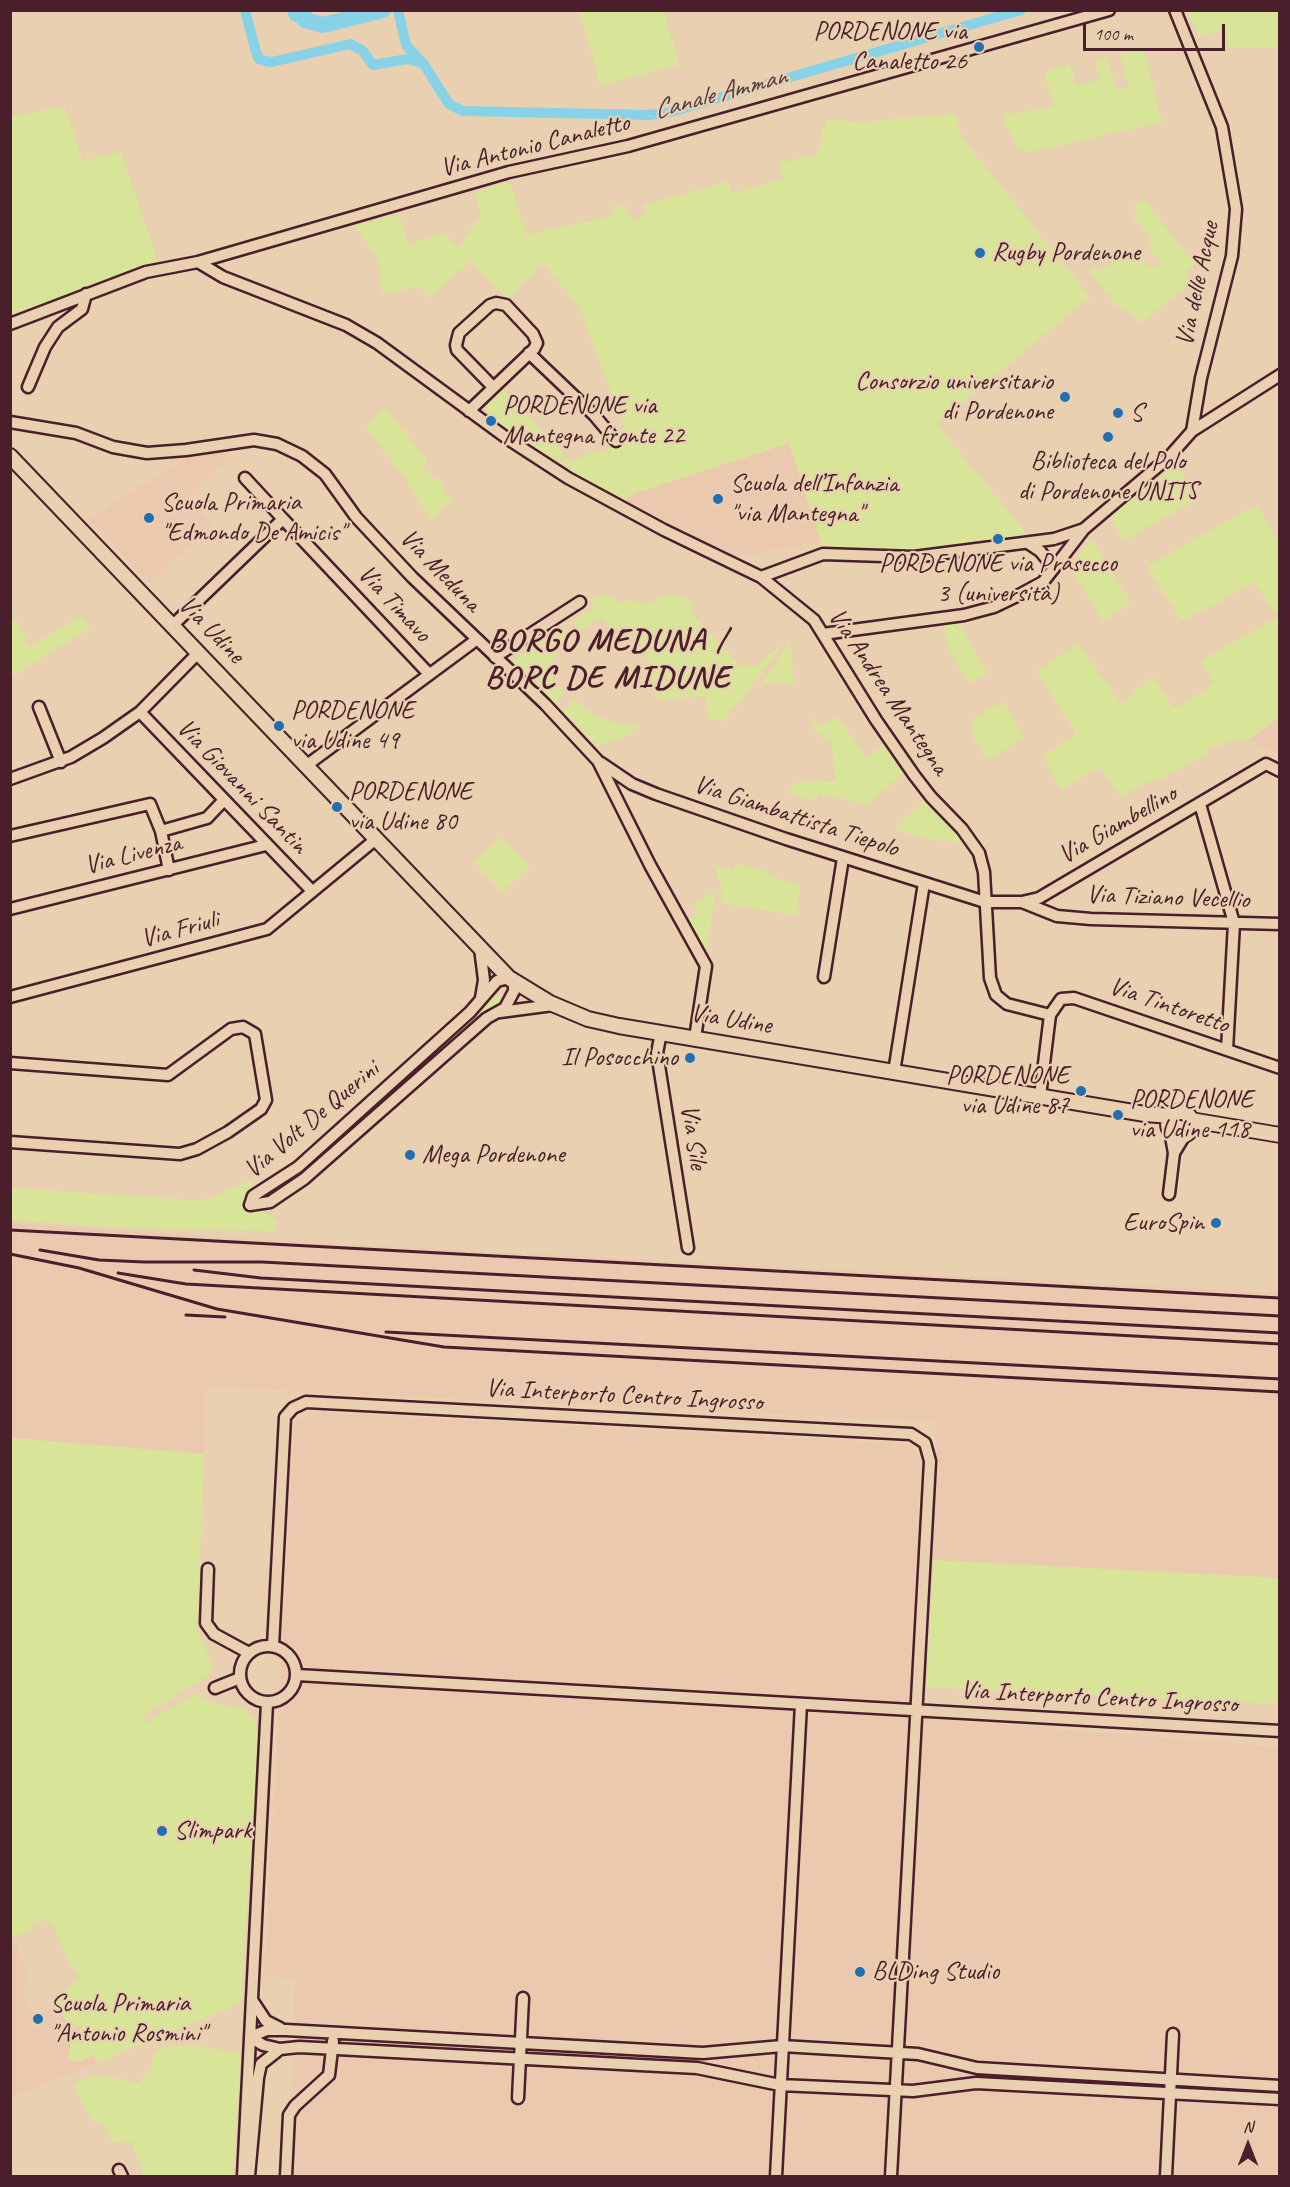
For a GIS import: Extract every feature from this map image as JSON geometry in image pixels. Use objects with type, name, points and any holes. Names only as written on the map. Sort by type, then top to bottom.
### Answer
[{"type":"main road","name":"Via Udine","points":[[10,456],[480,948],[512,979],[554,1005],[588,1019],[1145,1114],[1170,1125]]},
{"type":"main road","points":[[1189,1127],[1182,1113],[1170,1125],[1178,1136],[1189,1127],[1219,1126],[1280,1135]]},
{"type":"street","name":"Via Antonio Canaletto","points":[[10,324],[146,272],[198,262],[509,172],[575,156],[606,152],[1109,10]]},
{"type":"street","name":"Via delle Acque","points":[[1175,10],[1222,127],[1236,209],[1232,256],[1201,378],[1192,431]]},
{"type":"street","name":"Via Andrea Mantegna","points":[[198,262],[225,278],[346,326],[377,343],[469,411],[568,478],[664,530],[761,577],[802,608],[814,620],[876,720],[914,775],[962,829],[979,853],[984,872],[990,978],[996,995],[1007,1004],[1050,1015]]},
{"type":"street","points":[[28,387],[45,347],[58,327],[82,309],[86,294]]},
{"type":"street","points":[[469,411],[529,353],[537,343],[533,334],[506,305],[490,305],[456,338],[457,350],[493,387]]},
{"type":"street","points":[[529,353],[594,414],[615,441]]},
{"type":"street","points":[[823,634],[974,612],[1019,595],[1042,582],[1084,529],[1168,457],[1192,431],[1280,375]]},
{"type":"street","name":"Via Meduna","points":[[10,422],[76,433],[112,447],[147,453],[254,440],[291,449],[325,474],[356,517],[476,640],[545,704],[598,761],[654,872],[706,966],[695,1038]]},
{"type":"street","name":"Via Timavo","points":[[245,478],[429,675]]},
{"type":"street","points":[[172,625],[283,519]]},
{"type":"street","points":[[761,577],[823,554],[914,557],[1028,543],[1063,537],[1084,529]]},
{"type":"street","points":[[1028,543],[1040,552],[1054,568]]},
{"type":"street","points":[[495,657],[580,602]]},
{"type":"street","points":[[307,765],[476,640]]},
{"type":"street","points":[[10,779],[61,762],[103,738],[140,712],[199,652]]},
{"type":"street","points":[[39,707],[61,762]]},
{"type":"street","name":"Via Giovanni Santin","points":[[140,712],[312,891]]},
{"type":"street","name":"Via Giambattista Tiepolo","points":[[598,761],[632,784],[656,794],[843,858],[985,902]]},
{"type":"street","name":"Via Giambellino","points":[[985,902],[1022,902],[1039,898],[1266,764],[1280,771]]},
{"type":"street","points":[[161,831],[207,818],[224,800]]},
{"type":"street","points":[[10,836],[150,804],[161,831],[169,870]]},
{"type":"street","points":[[1200,804],[1234,923],[1227,1050]]},
{"type":"street","name":"Via Friuli","points":[[10,997],[267,929],[376,839]]},
{"type":"street","name":"Via Livenza","points":[[10,909],[266,845]]},
{"type":"street","points":[[824,977],[843,858]]},
{"type":"street","points":[[894,1072],[924,883]]},
{"type":"street","name":"Via Tiziano Vecellio","points":[[1022,902],[1057,916],[1280,924]]},
{"type":"street","points":[[478,1005],[484,980],[480,948]]},
{"type":"street","name":"Via Volt De Querini","points":[[512,979],[511,999],[505,1008],[494,1014],[304,1179],[270,1202],[250,1205],[253,1196],[297,1167],[478,1005],[497,981],[512,979]]},
{"type":"street","name":"Via Tintoretto","points":[[1050,1015],[1061,999],[1074,998],[1280,1068]]},
{"type":"street","name":"Via Volt De Querini","points":[[494,1014],[516,1008],[554,1005]]},
{"type":"street","points":[[1040,1096],[1050,1015]]},
{"type":"street","points":[[10,1063],[168,1075],[231,1029],[243,1027],[255,1034],[266,1100],[261,1109],[228,1132],[197,1149],[180,1154],[10,1142]]},
{"type":"street","name":"Via Sile","points":[[660,1033],[657,1053],[688,1248]]},
{"type":"street","points":[[1169,1194],[1174,1153],[1170,1125]]},
{"type":"street","points":[[1174,1153],[1189,1127]]},
{"type":"street","points":[[331,1138],[339,1148]]},
{"type":"street","name":"Via Interporto Centro Ingrosso","points":[[273,1646],[285,1418],[293,1408],[306,1402],[911,1434],[926,1443],[930,1461],[891,2176]]},
{"type":"street","points":[[208,1569],[206,1623],[214,1634],[249,1653]]},
{"type":"street","points":[[273,1646],[290,1655],[297,1675],[291,1690],[284,1697],[267,1703],[249,1694],[240,1678],[243,1660],[249,1653],[256,1647],[273,1646]]},
{"type":"street","name":"Via Interporto Centro Ingrosso","points":[[297,1675],[1280,1731]]},
{"type":"street","points":[[215,1688],[240,1678]]},
{"type":"street","points":[[243,2176],[267,1703]]},
{"type":"street","points":[[776,2176],[801,1704]]},
{"type":"street","points":[[518,2098],[523,1998]]},
{"type":"street","points":[[252,2000],[266,2021],[286,2030]]},
{"type":"street","points":[[250,2037],[267,2030],[286,2030],[703,2053],[783,2046],[918,2054],[977,2068],[1280,2086]]},
{"type":"street","points":[[286,2176],[289,2115],[295,2106],[329,2075],[333,2034]]},
{"type":"street","points":[[1166,2176],[1173,2034]]},
{"type":"street","points":[[250,2037],[263,2045],[280,2049],[333,2048],[697,2068],[780,2085],[895,2091],[976,2083],[1280,2099]]},
{"type":"street","points":[[249,2176],[261,2064],[280,2049]]},
{"type":"shaded area","points":[[241,11],[249,11],[259,51],[264,57],[274,59],[352,41],[365,48],[370,57],[363,59],[356,50],[349,49],[271,66],[260,64],[251,51]]},
{"type":"shaded area","name":"Scuola dell’Infanzia \"via Mantegna\"","points":[[789,443],[823,541],[738,557],[626,502],[629,496]]},
{"type":"shaded area","name":"Scuola Primaria \"Edmondo De Amicis\"","points":[[227,452],[227,458],[188,496],[212,522],[149,583],[88,519],[185,458]]},
{"type":"shaded area","points":[[1279,717],[1279,754],[1248,740],[1257,733]]},
{"type":"shaded area","points":[[10,1223],[281,1241],[1279,1293],[1279,1578],[934,1560],[936,1422],[206,1387],[204,1454],[11,1438]]},
{"type":"shaded area","points":[[314,1412],[910,1444],[920,1459],[909,1717],[1279,1747],[1279,2176],[289,2176],[295,1978],[264,1976],[294,1421]]},
{"type":"shaded area","name":"Scuola Primaria \"Antonio Rosmini\"","points":[[17,1944],[29,1983],[21,1985],[31,2011],[44,2013],[59,2006],[70,2030],[81,2025],[97,2063],[11,2097],[10,1947]]},
{"type":"green space","points":[[580,11],[664,11],[679,65],[600,85]]},
{"type":"green space","points":[[1188,11],[1279,11],[1279,47],[1228,48],[1226,30],[1198,36]]},
{"type":"green space","points":[[1144,49],[1162,122],[1030,152],[1019,150],[1002,115],[1054,107],[1044,72],[1070,64],[1076,86],[1100,79],[1095,61],[1106,58],[1117,90],[1129,87],[1120,53]]},
{"type":"green space","points":[[65,106],[83,161],[121,152],[159,265],[11,314],[10,117]]},
{"type":"green space","points":[[955,114],[962,138],[1090,297],[936,424],[1028,535],[902,551],[822,546],[789,443],[629,495],[626,502],[616,498],[584,482],[570,470],[573,468],[560,463],[566,457],[576,467],[572,460],[630,442],[579,306],[542,263],[508,299],[470,261],[430,298],[420,286],[381,294],[379,262],[355,226],[399,214],[408,244],[445,233],[458,249],[481,214],[474,192],[510,182],[526,235],[613,216],[610,208],[624,204],[632,220],[646,216],[643,206],[728,181],[732,193],[785,179],[779,163],[817,155],[826,120],[864,122]]},
{"type":"green space","points":[[1143,199],[1195,264],[1185,272],[1193,282],[1141,323],[1127,309],[1122,312],[1090,273],[1095,265],[1101,271],[1124,253],[1130,252],[1134,257],[1138,254],[1152,269],[1161,262],[1148,246],[1152,242],[1149,236],[1138,222],[1135,223],[1132,219],[1139,213],[1133,207]]},
{"type":"green space","points":[[502,389],[564,455],[557,462],[487,415],[485,404]]},
{"type":"green space","points":[[385,407],[427,460],[421,467],[443,484],[445,495],[453,499],[431,520],[407,481],[366,427]]},
{"type":"green space","points":[[1177,465],[1198,499],[1122,541],[1110,515]]},
{"type":"green space","points":[[1256,505],[1279,541],[1279,717],[1248,740],[1243,738],[1205,750],[1206,754],[1165,777],[1141,785],[1121,798],[1099,767],[1061,791],[1043,755],[1076,734],[1037,672],[1078,644],[1122,705],[1152,676],[1175,709],[1214,683],[1201,661],[1278,617],[1255,583],[1182,621],[1148,570],[1149,565]]},
{"type":"green space","points":[[1091,539],[1131,603],[1103,621],[1070,567]]},
{"type":"green space","points":[[669,594],[694,602],[691,613],[740,666],[757,666],[785,640],[738,705],[733,707],[726,721],[707,719],[706,696],[657,699],[645,650],[626,628],[616,628],[613,631],[601,617],[579,631],[572,621],[593,608],[589,600],[607,596],[625,604],[627,599],[645,604]]},
{"type":"green space","points":[[81,616],[90,628],[11,677],[11,621],[16,617],[29,646]]},
{"type":"green space","points":[[958,621],[987,673],[969,684],[949,649],[943,624]]},
{"type":"green space","points":[[565,627],[571,635],[546,668],[564,693],[554,705],[512,661]]},
{"type":"green space","points":[[790,642],[794,682],[762,684]]},
{"type":"green space","points":[[573,700],[596,716],[620,724],[637,725],[632,734],[598,746],[562,711]]},
{"type":"green space","points":[[1003,701],[1024,737],[987,760],[973,738],[972,720]]},
{"type":"green space","points":[[838,716],[866,758],[887,743],[906,771],[868,804],[820,794],[816,801],[790,794],[793,783],[836,781],[832,744],[816,732],[811,719],[814,718],[821,727]]},
{"type":"green space","points":[[926,799],[965,842],[930,840],[894,829]]},
{"type":"green space","points":[[500,837],[530,866],[502,893],[474,862]]},
{"type":"green space","points":[[736,864],[769,872],[769,876],[800,885],[797,916],[721,903],[722,888],[714,865],[733,871]]},
{"type":"green space","points":[[716,890],[705,951],[686,921],[699,913],[694,904]]},
{"type":"green space","points":[[493,992],[504,1002],[475,1019],[339,1137],[477,1015]]},
{"type":"green space","points":[[251,1180],[264,1211],[277,1222],[275,1231],[144,1229],[11,1221],[10,1188],[193,1200],[209,1199]]},
{"type":"green space","points":[[11,1438],[204,1454],[197,1631],[210,1660],[212,1672],[144,1716],[147,1723],[195,1694],[215,1704],[246,1710],[254,1718],[258,1738],[241,2003],[97,2063],[93,2054],[80,2062],[68,2060],[71,2040],[82,2027],[81,2025],[70,2030],[55,1998],[81,1978],[69,1963],[53,1924],[41,1920],[30,1924],[33,1930],[11,1938]]},
{"type":"green space","points":[[934,1560],[1279,1578],[1279,1704],[926,1687]]},
{"type":"green space","points":[[166,2045],[206,2047],[241,2054],[233,2176],[144,2176],[131,2141],[113,2143],[105,2124],[94,2123],[86,2110],[74,2086],[89,2076],[118,2078],[138,2084],[150,2070],[155,2053]]},
{"type":"waterway","points":[[245,10],[256,52],[259,59],[265,61],[272,62],[350,44],[362,50],[373,65],[408,59],[423,63]]},
{"type":"waterway","points":[[292,10],[294,16],[305,20]]},
{"type":"waterway","points":[[302,10],[305,20],[323,25],[383,10]]},
{"type":"waterway","name":"Canale Amman","points":[[398,10],[406,45],[423,63],[449,104],[463,111],[648,115],[667,113],[1021,10]]},
{"type":"railway","points":[[10,1230],[1280,1298]]},
{"type":"railway","points":[[40,1250],[99,1260],[262,1262],[1280,1316]]},
{"type":"railway","points":[[10,1254],[79,1268],[217,1309],[444,1347],[1280,1392]]},
{"type":"railway","points":[[194,1270],[261,1278],[1280,1333]]},
{"type":"railway","points":[[118,1273],[186,1284],[1280,1344]]},
{"type":"railway","points":[[186,1315],[225,1317]]},
{"type":"railway","points":[[386,1332],[1280,1379]]},
{"type":"place","name":"PORDENONE via Canaletto 26","points":[[979,47]]},
{"type":"place","name":"Rugby Pordenone","points":[[980,253]]},
{"type":"place","name":"Consorzio universitario di Pordenone","points":[[1065,397]]},
{"type":"place","name":"S","points":[[1118,413]]},
{"type":"place","name":"PORDENONE via Mantegna fronte 22","points":[[491,421]]},
{"type":"place","name":"Biblioteca del Polo di Pordenone UNITS","points":[[1108,437]]},
{"type":"place","name":"Scuola dell’Infanzia \"via Mantegna\"","points":[[718,499]]},
{"type":"place","name":"Scuola Primaria \"Edmondo De Amicis\"","points":[[149,518]]},
{"type":"place","name":"PORDENONE via Prasecco 3 (università)","points":[[998,539]]},
{"type":"place","name":"PORDENONE via Udine 49","points":[[279,726]]},
{"type":"place","name":"PORDENONE via Udine 80","points":[[337,807]]},
{"type":"place","name":"Il Posocchino","points":[[690,1058]]},
{"type":"place","name":"PORDENONE via Udine 87","points":[[1081,1091]]},
{"type":"place","name":"PORDENONE via Udine 118","points":[[1118,1115]]},
{"type":"place","name":"Mega Pordenone","points":[[410,1155]]},
{"type":"place","name":"EuroSpin","points":[[1216,1223]]},
{"type":"place","name":"Slimpark","points":[[162,1831]]},
{"type":"place","name":"BLDing Studio","points":[[860,1972]]},
{"type":"place","name":"Scuola Primaria \"Antonio Rosmini\"","points":[[38,2019]]},
{"type":"district","name":"BORGO MEDUNA / BORC DE MIDUNE","points":[[608,660]]}]
